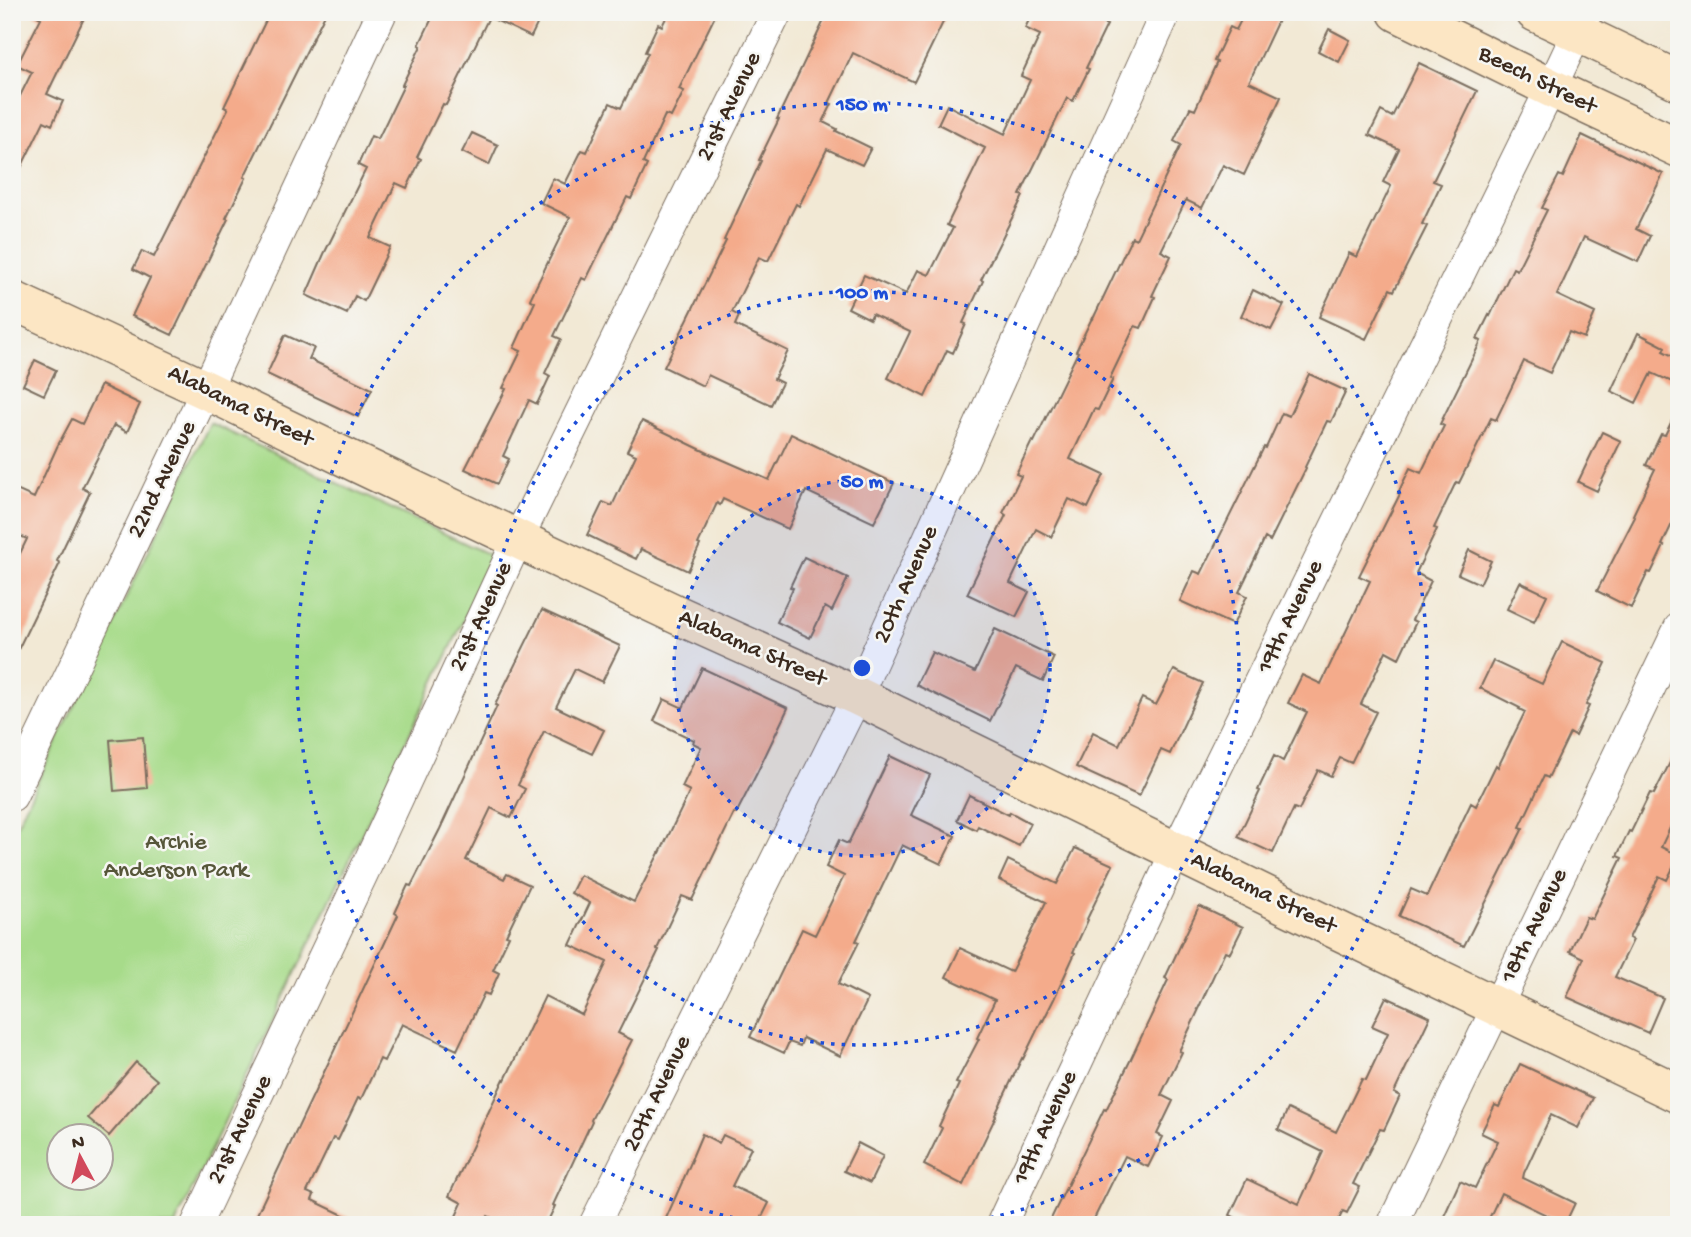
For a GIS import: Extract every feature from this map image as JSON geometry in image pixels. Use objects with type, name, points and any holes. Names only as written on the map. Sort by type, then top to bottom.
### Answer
[{"type":"street","name":"22nd Avenue","points":[[12,796],[206,390],[382,12]]},
{"type":"street","name":"21st Avenue","points":[[196,1225],[518,539],[777,12]]},
{"type":"street","name":"20th Avenue","points":[[594,1225],[856,696],[1166,12]]},
{"type":"street","name":"Beech Street","points":[[1397,12],[1679,148]]},
{"type":"street","points":[[1535,12],[1582,22],[1679,81]]},
{"type":"street","name":"19th Avenue","points":[[1001,1225],[1176,851],[1582,22]]},
{"type":"street","name":"Alabama Street","points":[[12,300],[682,617],[856,696],[1679,1094]]},
{"type":"street","name":"18th Avenue","points":[[1392,1225],[1679,628]]},
{"type":"green space","name":"Archie Anderson Park","points":[[210,423],[494,557],[175,1225],[12,1225],[12,835]]},
{"type":"building","points":[[30,12],[87,12],[47,94],[63,101],[52,125],[44,121],[12,186],[12,112],[32,72],[17,65],[41,18]]},
{"type":"building","points":[[270,12],[326,12],[244,177],[246,178],[226,218],[228,219],[172,335],[132,316],[150,278],[133,269],[142,251],[154,257],[228,109],[224,107]]},
{"type":"building","points":[[435,12],[543,12],[531,37],[489,17],[417,157],[421,159],[407,188],[396,183],[370,238],[390,247],[364,301],[355,296],[347,314],[306,295],[366,169],[358,165],[371,136],[378,139]]},
{"type":"building","points":[[659,12],[717,12],[679,89],[684,91],[671,117],[665,115],[643,163],[647,165],[631,199],[627,197],[586,280],[582,278],[554,336],[561,339],[545,373],[550,376],[537,404],[529,400],[503,456],[509,459],[497,484],[465,469],[506,389],[503,388],[521,351],[514,348],[535,302],[530,299],[570,217],[541,203],[553,178],[565,184],[582,150],[587,152],[610,103],[621,108],[648,53],[645,52],[658,24],[662,26],[667,16]]},
{"type":"building","points":[[828,12],[948,12],[914,82],[853,53],[823,122],[871,148],[862,165],[827,149],[768,261],[759,257],[732,312],[739,316],[735,325],[788,351],[774,379],[782,383],[771,405],[708,375],[703,386],[664,367],[726,241],[724,240],[761,161],[759,160],[777,119]]},
{"type":"building","points":[[1033,12],[1080,12],[1107,25],[1073,101],[1067,98],[1020,195],[1023,196],[981,280],[983,281],[963,323],[966,324],[953,353],[947,350],[925,397],[888,378],[910,332],[872,314],[870,319],[848,308],[864,275],[906,294],[918,270],[929,275],[953,228],[947,225],[985,148],[938,124],[947,105],[1005,134],[1030,80],[1021,76],[1040,35],[1025,28]]},
{"type":"building","points":[[1245,12],[1282,12],[1249,82],[1281,97],[1244,175],[1223,165],[1202,208],[1186,200],[1161,251],[1171,256],[1152,296],[1155,297],[1141,328],[1135,326],[1098,410],[1094,409],[1070,459],[1104,475],[1088,508],[1069,499],[1051,537],[1036,529],[1010,583],[1029,592],[1016,617],[967,594],[1006,515],[1003,513],[1021,476],[1016,474],[1132,237],[1136,239],[1181,145],[1174,141],[1190,108],[1195,110],[1230,27],[1236,30]]},
{"type":"building","points":[[1329,29],[1350,40],[1339,62],[1318,51]]},
{"type":"building","points":[[1419,63],[1477,91],[1433,181],[1441,184],[1422,224],[1427,226],[1394,291],[1390,289],[1366,339],[1319,317],[1349,253],[1357,257],[1391,186],[1383,182],[1399,149],[1369,135],[1381,111],[1392,117]]},
{"type":"building","points":[[472,133],[498,145],[489,165],[462,152]]},
{"type":"building","points":[[1582,135],[1663,174],[1636,229],[1650,236],[1638,262],[1584,237],[1557,295],[1595,313],[1584,338],[1569,332],[1550,373],[1524,361],[1496,420],[1491,418],[1459,483],[1456,482],[1416,573],[1431,581],[1412,620],[1416,622],[1399,658],[1386,651],[1361,704],[1376,712],[1351,763],[1340,758],[1331,776],[1318,770],[1299,810],[1294,808],[1273,853],[1238,837],[1274,756],[1283,761],[1307,712],[1288,703],[1302,675],[1321,684],[1370,581],[1359,576],[1400,494],[1398,493],[1410,468],[1421,473],[1444,426],[1440,424],[1481,341],[1477,339],[1513,268],[1517,270],[1547,210],[1542,208],[1559,175],[1563,177]]},
{"type":"building","points":[[1253,290],[1284,305],[1271,330],[1241,316]]},
{"type":"building","points":[[1638,333],[1665,347],[1663,351],[1679,359],[1679,385],[1652,373],[1636,403],[1611,391]]},
{"type":"building","points":[[285,335],[314,348],[309,359],[372,389],[358,417],[267,374]]},
{"type":"building","points":[[35,360],[56,370],[44,395],[23,385]]},
{"type":"building","points":[[1309,374],[1346,391],[1331,422],[1327,421],[1270,541],[1265,538],[1239,592],[1247,596],[1233,625],[1180,601],[1194,571],[1201,574],[1282,413],[1289,416]]},
{"type":"building","points":[[101,385],[140,404],[127,432],[114,425],[82,488],[90,492],[57,561],[60,563],[12,662],[12,570],[27,539],[12,532],[12,488],[34,498],[72,419],[82,424]]},
{"type":"building","points":[[1679,406],[1679,509],[1651,573],[1648,572],[1631,608],[1597,591],[1635,517],[1633,515],[1655,469],[1646,465]]},
{"type":"building","points":[[642,421],[769,480],[791,434],[894,483],[874,523],[806,491],[788,529],[723,499],[720,505],[717,503],[688,571],[641,549],[636,559],[587,535],[603,502],[612,506],[636,455],[627,451]]},
{"type":"building","points":[[1602,432],[1621,441],[1597,491],[1578,482]]},
{"type":"building","points":[[1469,550],[1491,561],[1480,584],[1458,574]]},
{"type":"building","points":[[804,557],[848,578],[832,611],[825,607],[810,638],[777,622]]},
{"type":"building","points":[[1520,582],[1547,595],[1534,622],[1507,609]]},
{"type":"building","points":[[542,610],[620,646],[602,682],[575,669],[556,707],[604,730],[592,754],[544,731],[518,785],[525,789],[511,818],[491,808],[466,860],[504,879],[507,874],[530,885],[506,935],[509,936],[493,970],[499,973],[489,995],[484,993],[457,1050],[402,1024],[384,1061],[380,1059],[361,1099],[358,1098],[338,1140],[333,1138],[307,1192],[314,1195],[312,1200],[364,1225],[252,1225],[398,915],[395,913],[408,885],[411,886],[440,829],[497,706],[495,705]]},
{"type":"building","points":[[995,629],[1054,657],[1043,681],[1016,668],[990,721],[916,685],[932,652],[975,672]]},
{"type":"building","points":[[1562,642],[1606,663],[1575,736],[1570,733],[1548,778],[1544,776],[1520,827],[1523,828],[1464,946],[1399,916],[1411,889],[1427,896],[1471,803],[1476,806],[1525,712],[1480,688],[1493,661],[1542,684]]},
{"type":"building","points":[[702,668],[788,708],[692,900],[682,896],[657,949],[659,950],[618,1033],[632,1040],[591,1120],[546,1225],[507,1225],[488,1216],[484,1225],[452,1225],[462,1203],[449,1196],[545,996],[582,1015],[607,962],[570,945],[590,903],[571,893],[580,875],[634,902],[690,791],[682,787],[701,747],[693,743],[694,740],[654,721],[664,699],[683,708]]},
{"type":"building","points":[[1174,670],[1203,683],[1170,754],[1161,750],[1139,796],[1076,767],[1093,732],[1119,745],[1142,698],[1156,705]]},
{"type":"building","points":[[143,737],[147,788],[114,791],[110,740]]},
{"type":"building","points":[[1679,745],[1679,809],[1661,847],[1679,856],[1667,880],[1659,876],[1629,938],[1633,940],[1615,977],[1663,998],[1648,1033],[1567,997],[1584,958],[1570,951],[1586,917],[1592,919],[1622,858],[1617,856],[1629,831],[1631,832],[1650,793],[1654,794]]},
{"type":"building","points":[[890,756],[930,775],[911,815],[955,836],[941,864],[902,845],[838,984],[868,999],[840,1056],[803,1038],[800,1046],[789,1042],[784,1053],[750,1037],[802,929],[815,935],[844,876],[826,867],[839,840],[848,844]]},
{"type":"building","points":[[969,795],[1030,823],[1019,846],[978,826],[976,830],[957,820]]},
{"type":"building","points":[[1075,848],[1113,865],[1054,999],[1022,1058],[963,1185],[924,1165],[942,1128],[939,1126],[959,1084],[956,1083],[979,1039],[977,1038],[995,1000],[946,977],[960,948],[1011,972],[1046,902],[999,880],[1008,860],[1057,884]]},
{"type":"building","points":[[1199,906],[1243,927],[1230,953],[1225,951],[1161,1095],[1173,1101],[1157,1134],[1163,1137],[1148,1167],[1125,1156],[1091,1225],[1048,1225],[1130,1061]]},
{"type":"building","points":[[1386,997],[1430,1017],[1394,1093],[1400,1096],[1353,1184],[1360,1187],[1347,1213],[1343,1211],[1337,1223],[1341,1225],[1249,1225],[1230,1215],[1247,1179],[1299,1204],[1323,1152],[1278,1130],[1288,1109],[1336,1132],[1362,1079],[1366,1080],[1388,1033],[1372,1026]]},
{"type":"building","points":[[136,1062],[157,1080],[116,1128],[116,1122],[93,1122],[88,1118]]},
{"type":"building","points":[[1520,1064],[1593,1098],[1578,1128],[1551,1115],[1524,1173],[1523,1178],[1575,1203],[1565,1224],[1501,1193],[1486,1225],[1440,1225],[1460,1181],[1475,1188],[1498,1141],[1481,1133],[1495,1105],[1499,1107]]},
{"type":"building","points":[[702,1134],[719,1143],[723,1135],[751,1148],[732,1186],[769,1203],[758,1225],[663,1225]]},
{"type":"building","points":[[858,1143],[883,1156],[870,1183],[844,1171]]}]
